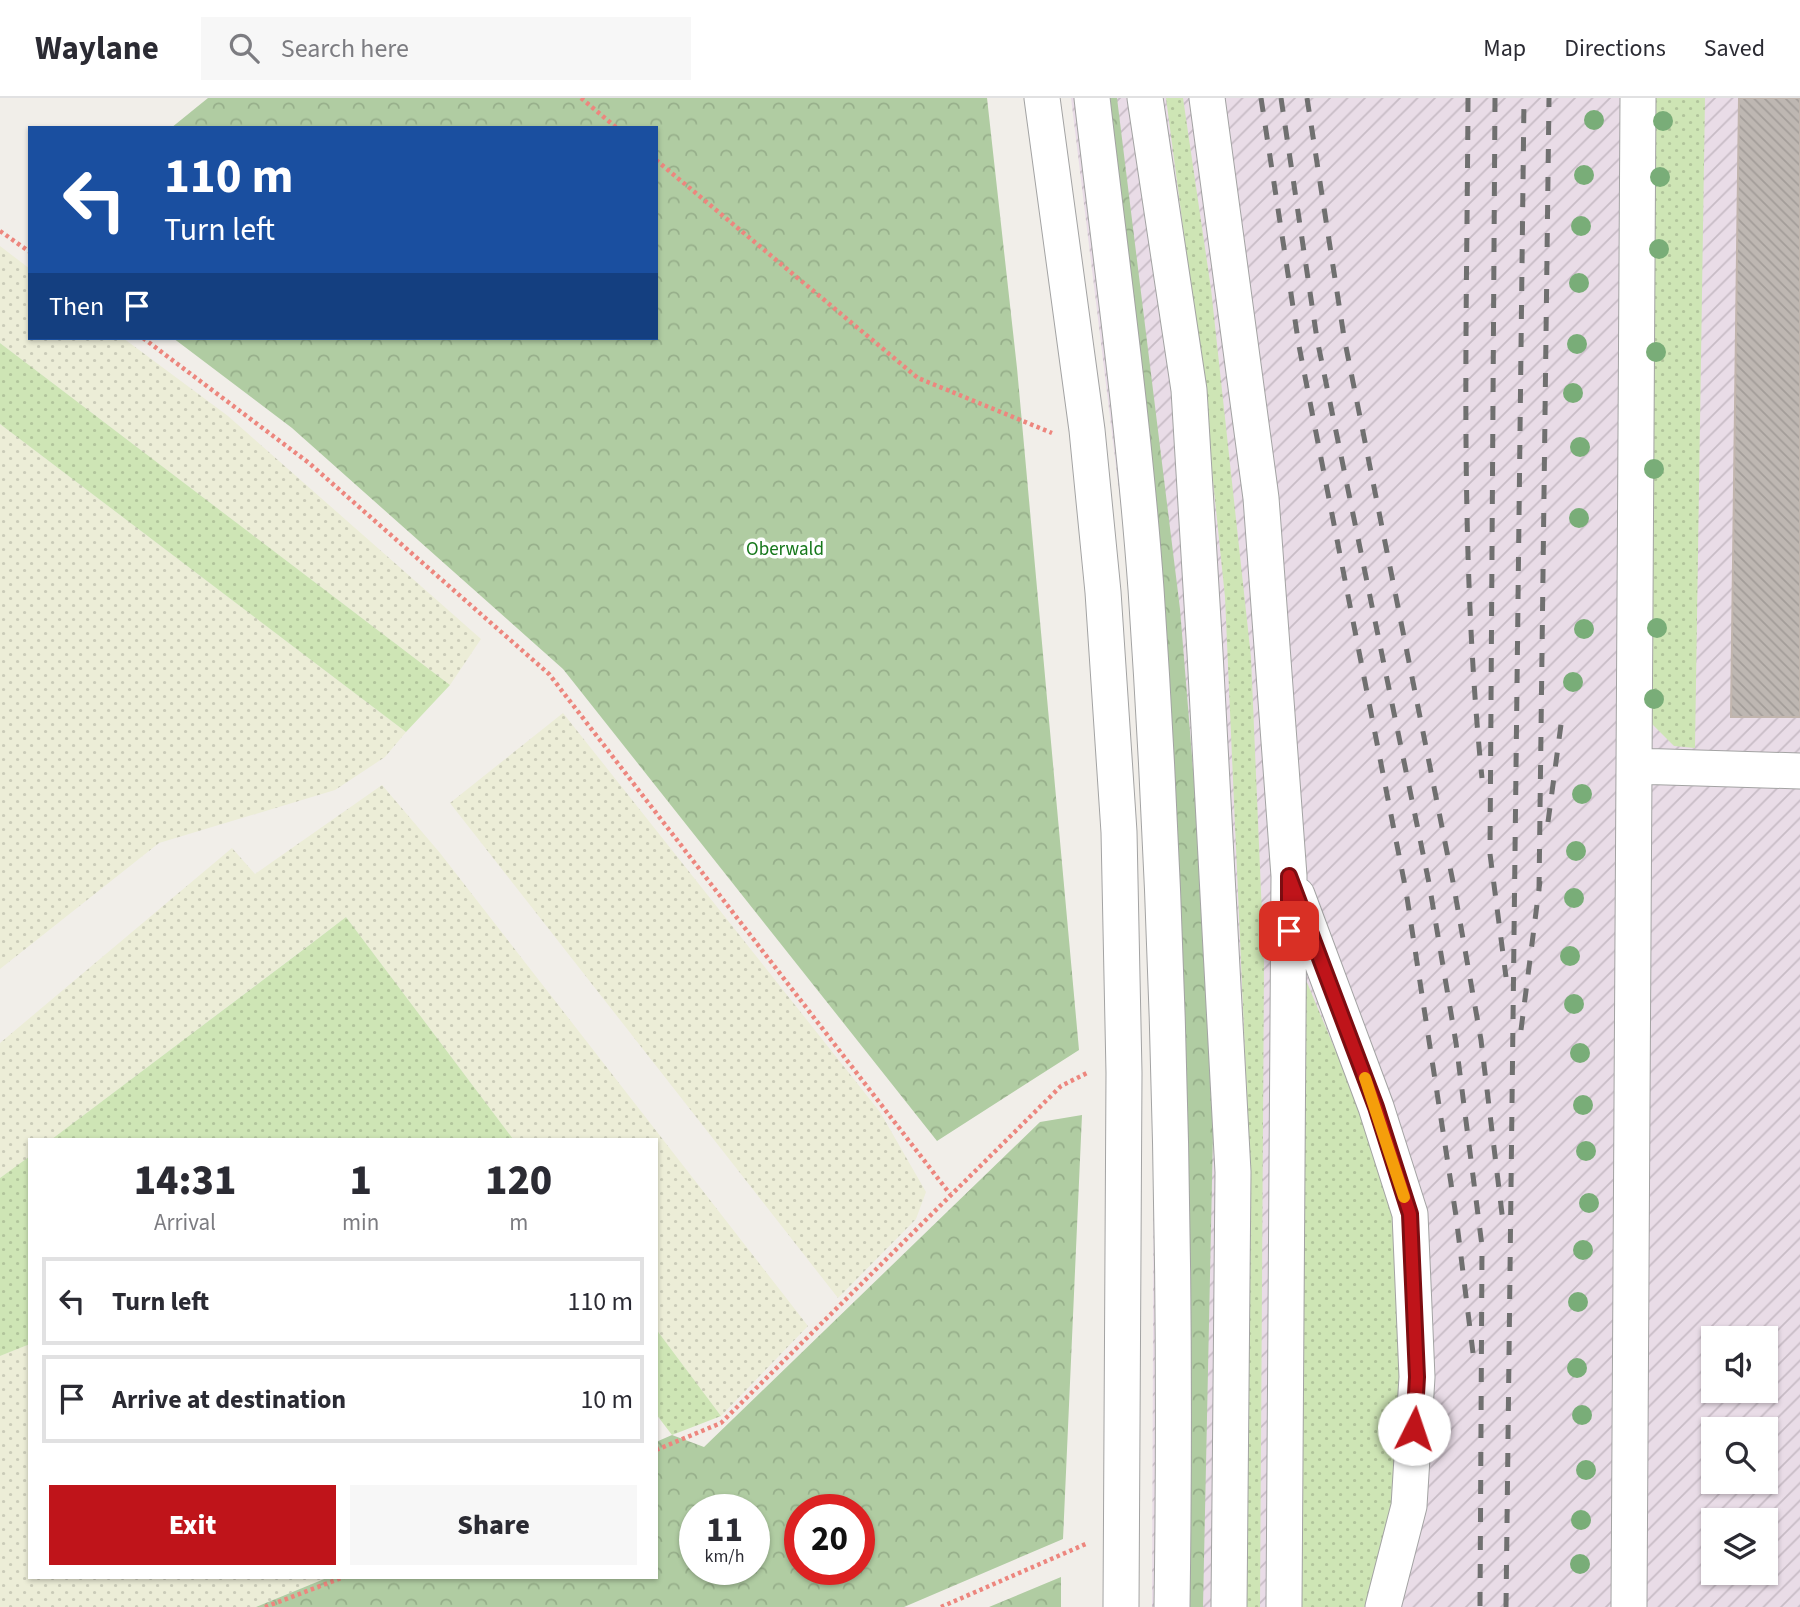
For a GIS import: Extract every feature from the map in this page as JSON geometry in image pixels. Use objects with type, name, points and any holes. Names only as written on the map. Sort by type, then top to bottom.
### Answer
[{"type":"street","points":[[1042,98],[1087,430],[1103,592],[1119,832],[1124,1073],[1121,1607]]},
{"type":"street","points":[[1092,98],[1146,589],[1170,1056],[1175,1370],[1172,1607]]},
{"type":"street","points":[[1145,98],[1189,390],[1206,667],[1233,1172],[1229,1607]]},
{"type":"street","points":[[1207,98],[1261,498],[1289,876],[1284,1607]]},
{"type":"street","points":[[1629,1607],[1638,98]]},
{"type":"street","points":[[1634,766],[1800,771]]},
{"type":"street","points":[[1289,876],[1376,1107],[1410,1214],[1417,1377],[1409,1506],[1383,1607]]},
{"type":"path","points":[[581,98],[615,126]]},
{"type":"path","points":[[658,162],[918,378],[1049,434],[1087,430]]},
{"type":"path","points":[[0,231],[28,251]]},
{"type":"path","points":[[146,340],[309,463],[549,674],[950,1194]]},
{"type":"path","points":[[1048,420],[1051,447]]},
{"type":"path","points":[[658,1449],[721,1423],[1061,1086],[1091,1071],[1091,1085]]},
{"type":"path","points":[[941,1607],[1090,1542],[1090,1555]]},
{"type":"path","points":[[265,1607],[339,1579]]},
{"type":"shaded area","points":[[1071,98],[1800,98],[1800,1607],[1152,1607],[1154,1058],[1132,597]]},
{"type":"green space","name":"Oberwald","points":[[208,98],[987,98],[1017,368],[1079,1050],[937,1141],[563,669],[292,428],[176,340],[658,340],[658,126],[173,126]]},
{"type":"green space","points":[[1095,98],[1117,98],[1180,609],[1215,1039],[1203,1607],[1179,1607],[1184,1379]]},
{"type":"green space","points":[[1166,98],[1183,98],[1211,289],[1251,657],[1264,962],[1260,1607],[1243,1607],[1249,1144],[1225,597],[1201,364]]},
{"type":"green space","points":[[1655,98],[1705,98],[1695,748],[1674,746],[1651,723]]},
{"type":"green space","points":[[0,246],[28,267],[28,340],[126,340],[228,416],[481,639],[450,685],[0,343]]},
{"type":"green space","points":[[0,343],[450,685],[406,732],[0,424]]},
{"type":"green space","points":[[0,424],[406,732],[385,757],[335,790],[159,843],[0,969]]},
{"type":"green space","points":[[563,713],[880,1112],[926,1192],[916,1219],[838,1298],[450,803]]},
{"type":"green space","points":[[382,785],[440,853],[808,1326],[721,1416],[658,1332],[658,1138],[512,1138],[346,917],[53,1138],[28,1138],[28,1157],[0,1178],[0,1043],[232,848],[255,874]]},
{"type":"green space","points":[[346,917],[512,1138],[53,1138]]},
{"type":"green space","points":[[1303,973],[1383,1164],[1404,1254],[1401,1454],[1372,1607],[1302,1607]]},
{"type":"green space","points":[[1082,1115],[1063,1539],[904,1607],[256,1607],[324,1579],[658,1579],[658,1441],[672,1435],[704,1447],[1040,1122]]},
{"type":"green space","points":[[28,1157],[28,1345],[0,1356],[0,1178]]},
{"type":"green space","points":[[658,1332],[721,1416],[672,1435],[658,1417]]},
{"type":"green space","points":[[28,1345],[28,1579],[324,1579],[256,1607],[0,1607],[0,1356]]},
{"type":"green space","points":[[1061,1577],[1061,1607],[989,1607]]},
{"type":"building","points":[[1739,98],[1800,98],[1800,717],[1731,717]]},
{"type":"railway","points":[[1261,98],[1299,346],[1406,891],[1456,1216],[1473,1353]]},
{"type":"railway","points":[[1281,98],[1317,339],[1429,883],[1456,1043],[1482,1246],[1480,1607]]},
{"type":"railway","points":[[1307,98],[1344,337],[1453,882],[1481,1040],[1503,1222]]},
{"type":"railway","points":[[1468,98],[1467,523],[1482,778]]},
{"type":"railway","points":[[1495,98],[1490,854],[1506,977]]},
{"type":"railway","points":[[1506,1607],[1524,98]]},
{"type":"railway","points":[[1539,891],[1549,98]]},
{"type":"railway","points":[[1548,822],[1562,717]]},
{"type":"railway","points":[[1521,1030],[1540,881]]},
{"type":"slow traffic","points":[[1365,1078],[1404,1197]]},
{"type":"route","points":[[1289,931],[1289,876],[1376,1107],[1410,1214],[1417,1377],[1414,1429]]}]
